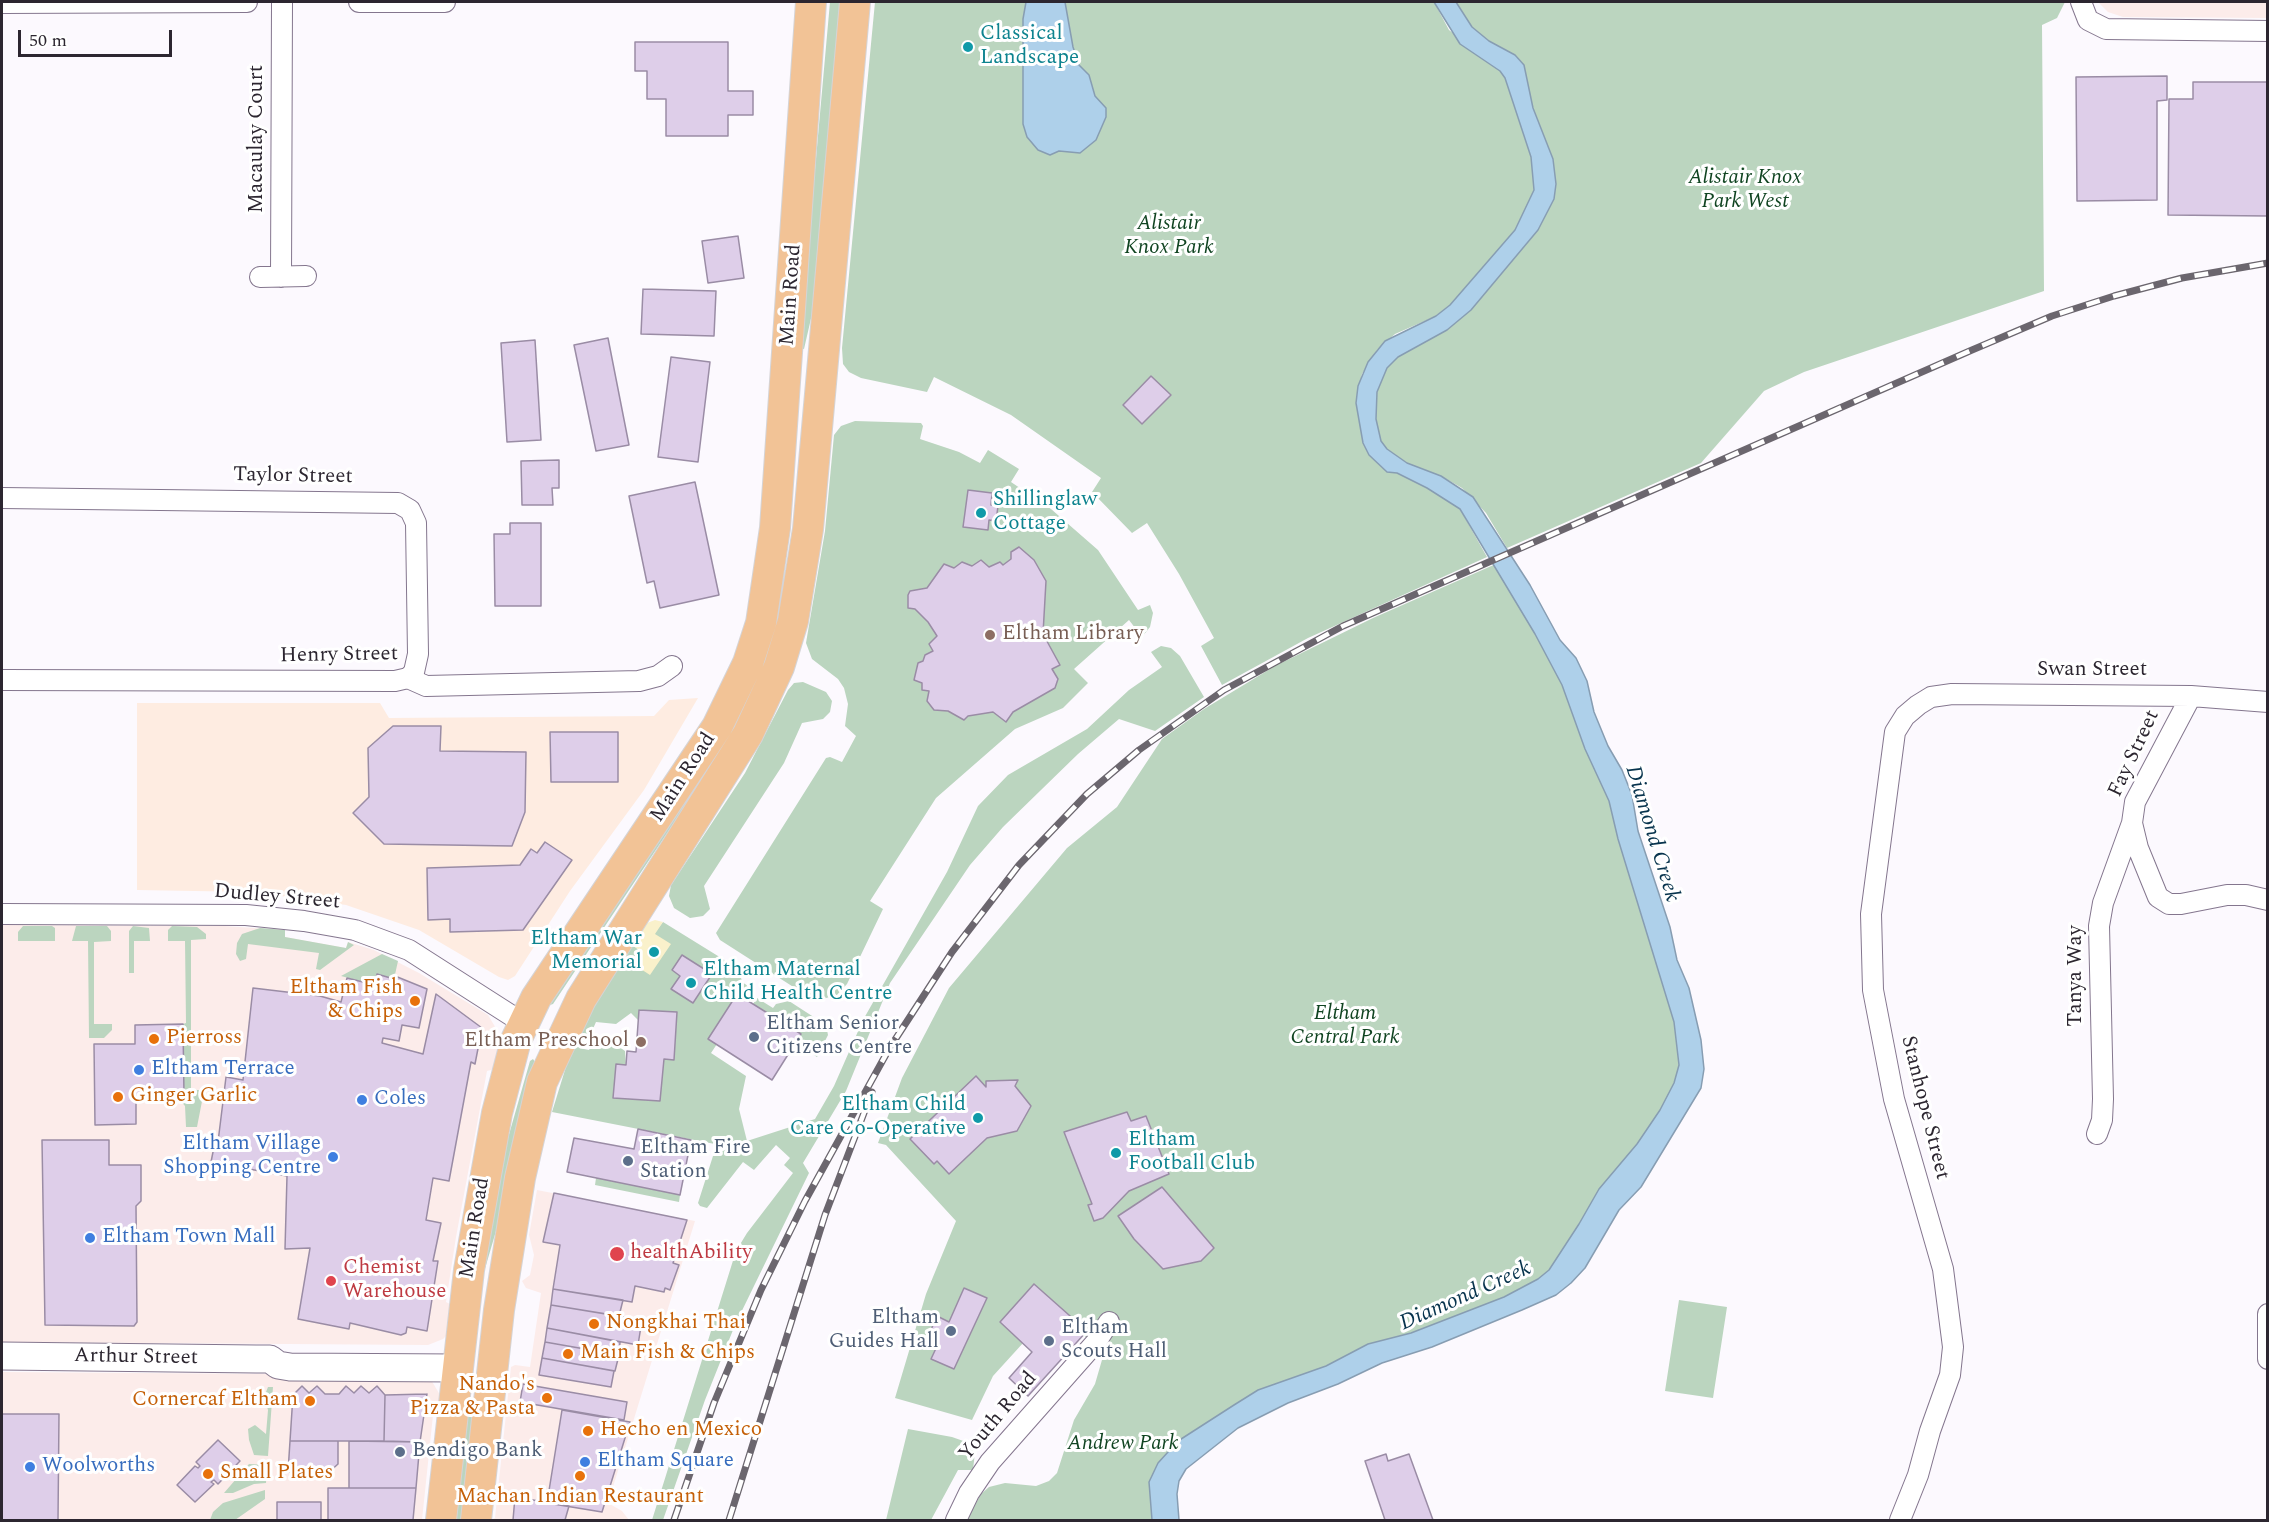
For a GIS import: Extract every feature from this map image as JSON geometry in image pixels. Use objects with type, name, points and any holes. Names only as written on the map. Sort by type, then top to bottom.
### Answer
[{"type":"main road","name":"Main Road","points":[[441,1521],[460,1337],[472,1250],[508,1065],[523,1023],[536,998],[717,727],[743,673],[761,623],[775,528],[811,2]]},
{"type":"main road","name":"Main Road","points":[[476,1521],[494,1351],[528,1138],[542,1082],[557,1046],[599,970],[743,743],[779,667],[793,621],[803,565],[855,2]]},
{"type":"main road","points":[[785,393],[799,403],[819,395]]},
{"type":"main road","points":[[761,623],[779,667]]},
{"type":"main road","points":[[523,1023],[557,1046]]},
{"type":"main road","points":[[457,1368],[476,1363],[494,1351]]},
{"type":"street","points":[[2,3],[248,2]]},
{"type":"street","name":"Macaulay Court","points":[[281,277],[282,2]]},
{"type":"street","points":[[359,2],[445,2]]},
{"type":"street","points":[[2081,2],[2088,20],[2106,29],[2268,31]]},
{"type":"street","points":[[260,277],[306,276]]},
{"type":"street","name":"Taylor Street","points":[[2,498],[385,501],[404,506],[414,516],[417,534],[418,664],[408,678]]},
{"type":"street","name":"Henry Street","points":[[2,680],[386,682],[408,678],[426,686],[639,681],[658,676],[672,666]]},
{"type":"street","name":"Swan Street","points":[[1918,705],[1931,697],[1952,694],[2190,696],[2268,702]]},
{"type":"street","name":"Fay Street","points":[[2190,696],[2135,802],[2132,823],[2158,897],[2169,904],[2181,904],[2227,895],[2246,895],[2268,900]]},
{"type":"street","name":"Stanhope Street","points":[[1900,1521],[1918,1475],[1930,1431],[1950,1375],[1953,1347],[1943,1269],[1894,1099],[1871,975],[1872,914],[1891,749],[1895,732],[1905,716],[1918,705]]},
{"type":"street","name":"Tanya Way","points":[[2097,1134],[2102,1120],[2103,1099],[2100,926],[2103,903],[2132,823]]},
{"type":"street","name":"Dudley Street","points":[[2,914],[246,915],[304,921],[355,930],[409,950],[523,1023]]},
{"type":"street","points":[[2268,1314],[2268,1359]]},
{"type":"street","name":"Youth Road","points":[[956,1521],[969,1492],[987,1465],[1096,1342],[1109,1322]]},
{"type":"street","name":"Arthur Street","points":[[270,1359],[279,1353],[291,1351],[432,1353],[447,1348],[460,1337]]},
{"type":"street","name":"Arthur Street","points":[[2,1356],[270,1359],[279,1365],[290,1367],[457,1368]]},
{"type":"shaded area","points":[[2098,2],[2267,2],[2267,18],[2123,17],[2108,12]]},
{"type":"shaded area","points":[[698,698],[644,790],[570,891],[515,976],[508,980],[419,930],[346,905],[252,892],[137,890],[137,703],[380,703],[389,718],[654,716],[669,700]]},
{"type":"shaded area","points":[[2,925],[224,926],[285,930],[285,937],[346,948],[348,942],[374,950],[419,973],[488,1015],[497,1030],[499,1049],[495,1069],[487,1071],[456,1237],[446,1302],[452,1305],[447,1335],[428,1345],[2,1342]]},
{"type":"shaded area","points":[[537,1190],[695,1221],[608,1503],[622,1511],[629,1520],[491,1520],[495,1518],[511,1367],[515,1365],[530,1367],[541,1293],[526,1288],[522,1281],[530,1275],[534,1255],[529,1235]]},
{"type":"shaded area","points":[[2,1372],[416,1375],[430,1378],[440,1395],[439,1415],[433,1415],[422,1520],[2,1520]]},
{"type":"green space","points":[[830,2],[844,2],[815,301],[804,349],[799,348]]},
{"type":"green space","name":"Alistair Knox Park","points":[[875,2],[1434,2],[1449,30],[1501,71],[1505,78],[1531,157],[1534,190],[1515,230],[1450,305],[1436,316],[1395,334],[1377,350],[1362,374],[1356,403],[1363,443],[1369,455],[1387,472],[1397,473],[1427,488],[1460,509],[1487,557],[1308,638],[1222,685],[1201,646],[1214,638],[1179,574],[1147,523],[1132,533],[1092,492],[1101,478],[1011,415],[934,377],[927,392],[861,378],[849,372],[843,364],[842,348]]},
{"type":"green space","name":"Alistair Knox Park West","points":[[1456,2],[2065,2],[2057,18],[2042,25],[2044,291],[1804,372],[1764,391],[1701,463],[1507,548],[1486,513],[1462,488],[1441,476],[1407,463],[1387,449],[1381,441],[1376,419],[1377,392],[1387,368],[1398,357],[1447,330],[1471,310],[1538,230],[1554,199],[1556,184],[1553,159],[1533,108],[1524,65],[1515,55],[1489,41],[1472,27]]},
{"type":"green space","points":[[855,421],[921,423],[923,426],[920,439],[959,452],[980,463],[988,450],[1019,469],[1011,482],[1051,509],[1098,550],[1138,610],[1150,605],[1153,613],[1150,627],[1142,637],[1129,620],[1074,669],[1088,683],[1063,708],[1015,729],[936,798],[870,901],[883,909],[847,984],[837,995],[819,1000],[809,997],[720,940],[716,933],[826,758],[830,757],[842,762],[856,736],[845,726],[848,704],[844,688],[838,679],[812,659],[806,643],[825,531],[834,435],[841,426]]},
{"type":"green space","name":"Eltham Central Park","points":[[1505,560],[1621,784],[1687,1076],[1540,1288],[1376,1355],[1186,1450],[1165,1520],[966,1520],[981,1494],[989,1487],[1005,1483],[1036,1486],[1049,1481],[1057,1473],[1074,1420],[1095,1384],[1104,1353],[1054,1309],[993,1376],[972,1420],[895,1398],[926,1294],[956,1221],[886,1145],[878,1143],[902,1078],[949,988],[1067,848],[1117,807],[1162,739],[1204,709],[1275,666],[1373,618]]},
{"type":"green space","points":[[1161,646],[1171,648],[1180,656],[1204,697],[1155,731],[1119,719],[1078,754],[1003,827],[970,865],[890,983],[846,1091],[803,1163],[809,1173],[735,1325],[705,1400],[663,1520],[652,1520],[736,1251],[793,1173],[784,1165],[790,1158],[776,1145],[754,1170],[743,1162],[707,1208],[698,1203],[713,1156],[730,1147],[552,1112],[569,1057],[583,1025],[631,944],[639,950],[634,957],[663,922],[739,969],[742,982],[751,988],[745,999],[737,994],[708,1039],[717,1044],[711,1053],[746,1076],[739,1109],[747,1141],[815,1119],[834,1086],[863,1020],[947,872],[978,806],[1008,775],[1087,729],[1129,690],[1162,667],[1151,652]],"holes":[[[639,1010],[677,1012],[674,1059],[664,1059],[660,1101],[613,1098],[616,1064],[626,1065],[625,1051],[615,1044],[595,1039],[589,1050],[584,1049],[596,1022],[616,1024],[631,1013],[638,1020]]]},
{"type":"green space","points":[[766,651],[767,659],[750,709],[553,1004],[547,1006]]},
{"type":"green space","points":[[803,682],[826,692],[832,701],[830,712],[823,719],[802,723],[784,763],[704,886],[710,909],[703,916],[690,918],[674,908],[669,896],[671,885],[745,773],[788,690],[794,683]]},
{"type":"green space","points":[[23,926],[52,926],[55,928],[55,941],[18,941],[18,932]]},
{"type":"green space","points":[[76,926],[107,926],[111,931],[111,941],[94,942],[94,1024],[112,1024],[112,1030],[104,1038],[89,1038],[88,941],[72,941]]},
{"type":"green space","points":[[133,926],[149,928],[150,941],[134,941],[134,973],[129,973],[129,931]]},
{"type":"green space","points":[[172,926],[197,927],[206,934],[206,939],[191,940],[191,1089],[204,1091],[197,1127],[186,1127],[185,1106],[179,1099],[169,1096],[184,1095],[183,1024],[186,1023],[185,941],[168,941],[168,930]]},
{"type":"green space","points":[[260,928],[285,930],[285,937],[346,948],[348,942],[354,945],[320,970],[316,969],[319,953],[248,944],[246,959],[240,961],[236,954],[237,943],[242,934]]},
{"type":"green space","points":[[382,954],[398,961],[394,979],[378,974],[375,985],[341,976]]},
{"type":"green space","points":[[757,998],[773,1008],[776,1004],[789,1001],[826,1025],[828,1035],[817,1057],[795,1043],[800,1034],[753,1004]]},
{"type":"green space","points":[[533,1059],[535,1062],[501,1214],[484,1272],[480,1271],[502,1159],[530,1061]]},
{"type":"green space","points":[[596,1178],[680,1195],[679,1202],[595,1185]]},
{"type":"green space","points":[[1679,1300],[1727,1307],[1713,1398],[1665,1391]]},
{"type":"green space","points":[[268,1387],[273,1387],[268,1456],[254,1455],[248,1429],[255,1425],[266,1434],[268,1410],[264,1397]]},
{"type":"green space","points":[[464,1397],[477,1398],[466,1520],[452,1520]]},
{"type":"green space","points":[[908,1429],[952,1437],[969,1443],[975,1452],[973,1470],[958,1470],[931,1520],[886,1520]]},
{"type":"green space","points":[[249,1464],[267,1465],[266,1483],[254,1484],[233,1493],[224,1493]]},
{"type":"green space","points":[[265,1490],[265,1499],[235,1520],[210,1520],[213,1512],[223,1503]]},
{"type":"sand","points":[[655,920],[663,922],[655,934],[671,944],[650,975],[633,964],[639,950],[631,944],[647,923]]},
{"type":"water","points":[[1026,2],[1065,2],[1073,47],[1079,65],[1089,75],[1095,96],[1106,108],[1106,117],[1096,140],[1080,153],[1059,151],[1050,155],[1038,150],[1027,137],[1023,124],[1023,19]]},
{"type":"water","points":[[1434,2],[1456,2],[1472,27],[1489,41],[1515,55],[1524,65],[1533,108],[1553,159],[1556,184],[1554,199],[1538,230],[1471,310],[1447,330],[1398,357],[1387,368],[1377,392],[1376,419],[1381,441],[1387,449],[1407,463],[1441,476],[1473,497],[1530,585],[1560,640],[1576,658],[1587,681],[1594,712],[1632,795],[1638,831],[1670,927],[1677,960],[1689,988],[1701,1040],[1704,1069],[1701,1088],[1641,1187],[1619,1210],[1585,1268],[1556,1295],[1432,1347],[1382,1363],[1338,1384],[1288,1403],[1238,1428],[1186,1469],[1179,1481],[1177,1494],[1179,1520],[1152,1520],[1149,1482],[1158,1463],[1178,1441],[1234,1405],[1258,1390],[1326,1366],[1368,1344],[1411,1333],[1504,1297],[1538,1279],[1549,1270],[1599,1189],[1637,1144],[1660,1110],[1674,1083],[1679,1065],[1674,1022],[1618,839],[1609,801],[1585,749],[1562,685],[1535,634],[1460,509],[1427,488],[1397,473],[1387,472],[1369,455],[1363,443],[1356,403],[1358,386],[1368,362],[1385,341],[1436,316],[1450,305],[1515,230],[1534,190],[1531,157],[1505,78],[1500,71],[1460,44]]},
{"type":"building","points":[[635,42],[728,42],[728,91],[753,91],[753,115],[728,115],[728,136],[666,136],[666,99],[647,99],[647,71],[635,71]]},
{"type":"building","points":[[2167,76],[2167,100],[2157,101],[2157,200],[2077,201],[2076,77]]},
{"type":"building","points":[[2193,82],[2268,82],[2268,216],[2168,215],[2169,99],[2193,99]]},
{"type":"building","points":[[738,236],[744,278],[708,283],[702,241]]},
{"type":"building","points":[[643,289],[716,291],[714,336],[641,334]]},
{"type":"building","points":[[608,338],[629,445],[596,451],[574,345]]},
{"type":"building","points":[[535,340],[541,440],[507,442],[501,343]]},
{"type":"building","points":[[671,357],[710,362],[698,462],[658,457]]},
{"type":"building","points":[[1151,376],[1171,395],[1142,424],[1123,405]]},
{"type":"building","points":[[559,460],[559,488],[552,488],[553,505],[522,505],[521,461]]},
{"type":"building","points":[[695,482],[719,595],[660,608],[654,581],[647,583],[629,496]]},
{"type":"building","name":"Shillinglaw Cottage","points":[[968,490],[992,493],[991,505],[998,506],[996,521],[989,520],[988,530],[963,527]]},
{"type":"building","points":[[510,523],[541,523],[541,606],[495,606],[494,534],[510,534]]},
{"type":"building","name":"Eltham Library","points":[[1019,547],[1034,560],[1046,581],[1043,634],[1060,665],[1052,669],[1058,679],[1055,688],[1013,712],[1006,722],[993,712],[968,716],[964,720],[948,711],[934,710],[927,701],[929,691],[922,690],[922,683],[914,680],[918,663],[923,661],[925,655],[933,651],[929,644],[937,636],[928,622],[915,609],[908,608],[910,591],[927,588],[944,564],[954,568],[962,562],[972,566],[981,560],[989,567],[1000,562],[1003,565],[1011,559],[1011,552]]},
{"type":"building","points":[[393,726],[441,726],[440,751],[526,752],[525,812],[512,846],[384,844],[353,813],[369,797],[368,748]]},
{"type":"building","points":[[550,732],[618,732],[618,782],[551,782]]},
{"type":"building","points":[[545,842],[572,860],[523,930],[450,932],[450,919],[428,920],[427,868],[520,865],[531,849],[537,853]]},
{"type":"building","name":"Eltham Maternal Child Health Centre","points":[[682,955],[712,974],[693,1003],[671,989],[680,976],[672,970]]},
{"type":"building","name":"Eltham Village Shopping Centre","points":[[377,974],[394,979],[395,976],[427,989],[419,1028],[402,1025],[399,1041],[383,1038],[382,1043],[423,1054],[436,994],[482,1028],[475,1064],[471,1062],[449,1181],[433,1178],[426,1220],[441,1223],[433,1261],[438,1261],[427,1331],[407,1327],[406,1333],[401,1335],[350,1323],[349,1329],[298,1319],[310,1248],[285,1249],[287,1176],[211,1162],[215,1142],[218,1142],[226,1077],[243,1080],[253,988],[320,996],[341,1002],[347,978],[375,985]]},
{"type":"building","name":"Eltham Senior Citizens Centre","points":[[737,994],[801,1034],[772,1080],[708,1039]]},
{"type":"building","points":[[639,1010],[677,1012],[674,1060],[664,1059],[660,1101],[613,1098],[616,1064],[626,1065],[627,1051],[636,1052]]},
{"type":"building","name":"Eltham Terrace","points":[[183,1024],[184,1096],[136,1096],[136,1124],[95,1125],[94,1044],[135,1044],[135,1025]]},
{"type":"building","name":"Eltham Child Care Co-Operative","points":[[976,1076],[986,1087],[986,1081],[1018,1080],[1015,1086],[1031,1106],[1017,1131],[987,1138],[949,1174],[937,1161],[934,1164],[910,1139]]},
{"type":"building","name":"Eltham Football Club","points":[[1127,1112],[1131,1121],[1146,1116],[1169,1174],[1129,1191],[1103,1218],[1094,1221],[1088,1205],[1092,1204],[1064,1132]]},
{"type":"building","name":"Eltham Fire Station","points":[[638,1129],[691,1140],[680,1195],[567,1172],[574,1138],[634,1149]]},
{"type":"building","name":"Eltham Town Mall","points":[[42,1140],[109,1140],[109,1165],[141,1165],[141,1201],[136,1206],[137,1322],[134,1326],[45,1325]]},
{"type":"building","points":[[1162,1187],[1214,1248],[1201,1261],[1163,1269],[1134,1239],[1118,1216]]},
{"type":"building","name":"healthAbility","points":[[554,1193],[687,1220],[673,1263],[679,1265],[670,1290],[665,1288],[664,1292],[635,1286],[632,1302],[553,1289],[560,1245],[543,1242]]},
{"type":"building","name":"Eltham Scouts Hall","points":[[1034,1284],[1087,1331],[1028,1396],[1009,1378],[1032,1352],[1000,1322]]},
{"type":"building","name":"Eltham Guides Hall","points":[[964,1288],[987,1298],[954,1369],[931,1359],[938,1344],[927,1339],[937,1316],[949,1322]]},
{"type":"building","points":[[553,1289],[623,1300],[619,1316],[551,1305]]},
{"type":"building","name":"Nongkhai Thai","points":[[551,1305],[642,1320],[638,1345],[547,1328]]},
{"type":"building","points":[[547,1328],[620,1342],[619,1355],[545,1342]]},
{"type":"building","points":[[545,1342],[619,1355],[615,1371],[542,1358]]},
{"type":"building","points":[[542,1358],[614,1371],[611,1387],[539,1375]]},
{"type":"building","points":[[523,1384],[627,1402],[624,1420],[520,1402]]},
{"type":"building","points":[[302,1386],[309,1393],[317,1386],[325,1394],[339,1394],[346,1386],[354,1393],[361,1386],[369,1393],[377,1386],[385,1395],[384,1441],[290,1441],[293,1395]]},
{"type":"building","points":[[427,1394],[420,1442],[384,1441],[385,1395]]},
{"type":"building","name":"Eltham Square","points":[[562,1410],[630,1422],[602,1512],[547,1503]]},
{"type":"building","name":"Woolworths","points":[[2,1414],[59,1414],[58,1520],[2,1520]]},
{"type":"building","name":"Small Plates","points":[[218,1440],[240,1461],[218,1484],[214,1480],[211,1482],[214,1484],[195,1502],[177,1485],[195,1466],[198,1468],[200,1466],[196,1462]]},
{"type":"building","points":[[290,1441],[338,1441],[338,1464],[328,1473],[288,1472]]},
{"type":"building","points":[[349,1441],[420,1442],[416,1488],[349,1488]]},
{"type":"building","points":[[1386,1454],[1388,1461],[1409,1454],[1433,1520],[1385,1520],[1365,1461]]},
{"type":"building","points":[[328,1488],[416,1488],[413,1520],[328,1520]]},
{"type":"building","points":[[515,1497],[569,1506],[565,1520],[513,1520]]},
{"type":"building","points":[[277,1502],[321,1502],[321,1520],[277,1520]]},
{"type":"railway","points":[[674,1520],[714,1403],[761,1290],[805,1201],[889,1049],[952,952],[1019,865],[1087,794],[1139,750],[1224,690],[1343,626],[1972,350],[2052,316],[2114,296],[2182,278],[2268,263]]},
{"type":"railway","points":[[729,1520],[825,1215],[872,1092]]},
{"type":"place","name":"Classical Landscape","points":[[968,47]]},
{"type":"place","name":"Shillinglaw Cottage","points":[[981,513]]},
{"type":"place","name":"Eltham Library","points":[[990,635]]},
{"type":"place","name":"Eltham War Memorial","points":[[654,952]]},
{"type":"place","name":"Eltham Maternal Child Health Centre","points":[[691,983]]},
{"type":"place","name":"Eltham Fish & Chips","points":[[415,1001]]},
{"type":"place","name":"Eltham Senior Citizens Centre","points":[[754,1037]]},
{"type":"place","name":"Pierross","points":[[154,1039]]},
{"type":"place","name":"Eltham Preschool","points":[[641,1042]]},
{"type":"place","name":"Eltham Terrace","points":[[139,1070]]},
{"type":"place","name":"Ginger Garlic","points":[[118,1097]]},
{"type":"place","name":"Coles","points":[[362,1100]]},
{"type":"place","name":"Eltham Child Care Co-Operative","points":[[978,1118]]},
{"type":"place","name":"Eltham Football Club","points":[[1116,1153]]},
{"type":"place","name":"Eltham Village Shopping Centre","points":[[333,1157]]},
{"type":"place","name":"Eltham Fire Station","points":[[628,1161]]},
{"type":"place","name":"Eltham Town Mall","points":[[90,1238]]},
{"type":"place","name":"healthAbility","points":[[617,1254]]},
{"type":"place","name":"Chemist Warehouse","points":[[331,1281]]},
{"type":"place","name":"Nongkhai Thai","points":[[594,1324]]},
{"type":"place","name":"Eltham Guides Hall","points":[[951,1331]]},
{"type":"place","name":"Eltham Scouts Hall","points":[[1049,1341]]},
{"type":"place","name":"Main Fish & Chips","points":[[568,1354]]},
{"type":"place","name":"Nando's Pizza & Pasta","points":[[547,1398]]},
{"type":"place","name":"Cornercaf Eltham","points":[[310,1401]]},
{"type":"place","name":"Hecho en Mexico","points":[[588,1431]]},
{"type":"place","name":"Bendigo Bank","points":[[400,1452]]},
{"type":"place","name":"Eltham Square","points":[[585,1462]]},
{"type":"place","name":"Woolworths","points":[[30,1467]]},
{"type":"place","name":"Small Plates","points":[[208,1474]]},
{"type":"place","name":"Machan Indian Restaurant","points":[[580,1476]]},
{"type":"water label","name":"Diamond Creek","points":[[1651,834]]},
{"type":"water label","name":"Diamond Creek","points":[[1466,1297]]},
{"type":"park label","name":"Andrew Park","points":[[1123,1445]]}]
